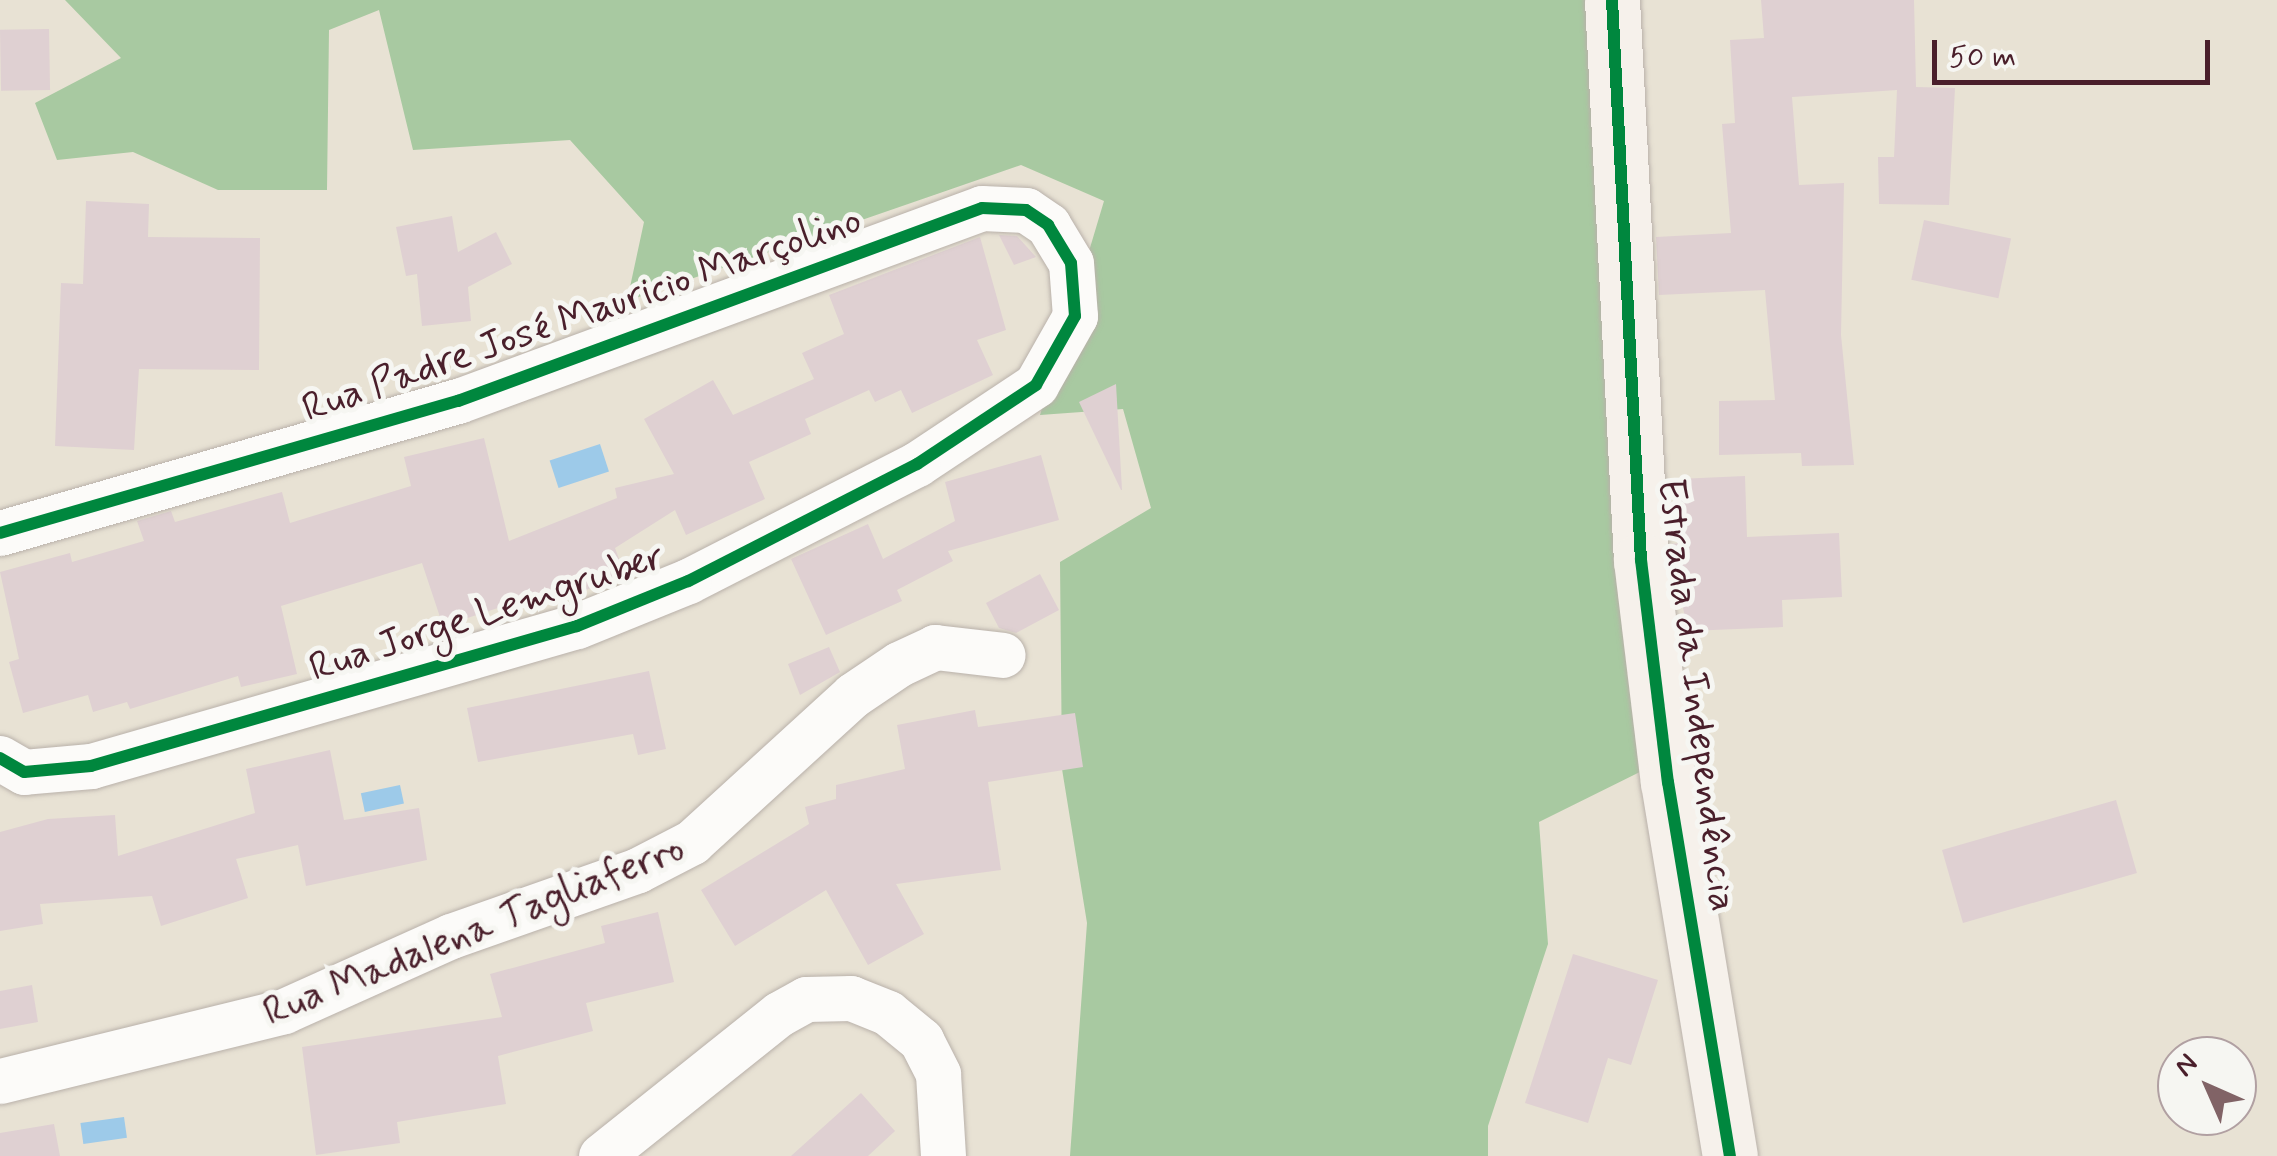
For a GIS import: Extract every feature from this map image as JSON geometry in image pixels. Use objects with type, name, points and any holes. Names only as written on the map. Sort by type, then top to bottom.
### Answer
[{"type":"street","name":"Estrada da Independência","points":[[1612,0],[1643,577],[1668,782],[1730,1156]]},
{"type":"street","name":"Rua Padre José Mauricio Marçolino","points":[[0,532],[458,402],[982,208],[1026,210],[1058,240]]},
{"type":"street","name":"Rua Jorge Lemgruber","points":[[0,758],[24,772],[92,766],[259,722],[577,626],[819,518],[917,464],[1036,385],[1074,316],[1076,286],[1058,240]]},
{"type":"street","name":"Rua Madalena Tagliaferro","points":[[0,1081],[284,1011],[451,936],[638,870],[692,842],[853,695],[899,664],[935,647],[1003,655]]},
{"type":"street","points":[[601,1156],[779,1014],[806,999],[851,998],[888,1013],[921,1040],[938,1074],[943,1156]]},
{"type":"green space","points":[[65,0],[1607,0],[1656,764],[1539,822],[1548,944],[1488,1126],[1488,1156],[1070,1156],[1087,923],[1062,769],[1060,562],[1151,508],[1123,409],[1040,415],[1104,201],[1021,165],[627,301],[644,222],[570,140],[413,150],[379,10],[329,30],[327,190],[218,190],[133,152],[57,160],[35,103],[121,58]]},
{"type":"water","points":[[600,444],[609,472],[559,488],[550,460]]},
{"type":"water","points":[[400,785],[404,804],[365,812],[361,793]]},
{"type":"water","points":[[124,1117],[127,1138],[83,1144],[80,1123]]},
{"type":"building","points":[[1761,0],[1914,0],[1916,87],[1955,88],[1949,205],[1879,204],[1878,157],[1894,157],[1897,90],[1792,97],[1799,185],[1844,183],[1841,335],[1854,465],[1802,466],[1801,453],[1719,455],[1719,401],[1775,400],[1765,290],[1659,295],[1656,237],[1731,233],[1722,124],[1735,123],[1730,40],[1764,38]]},
{"type":"building","points":[[49,29],[50,90],[1,91],[0,30]]},
{"type":"building","points":[[86,201],[149,204],[148,237],[260,238],[259,370],[139,369],[134,450],[55,446],[61,283],[83,284]]},
{"type":"building","points":[[452,216],[458,252],[496,232],[512,264],[468,287],[471,321],[422,326],[417,274],[406,276],[396,227]]},
{"type":"building","points":[[1924,220],[2011,239],[1998,298],[1911,280]]},
{"type":"building","points":[[999,235],[1017,236],[1036,257],[1014,265]]},
{"type":"building","points":[[980,237],[1006,330],[977,340],[993,375],[912,413],[901,390],[875,402],[869,390],[805,419],[811,434],[749,462],[765,499],[686,535],[675,510],[615,548],[625,575],[563,599],[559,588],[443,626],[422,563],[281,606],[297,674],[241,687],[238,676],[130,709],[127,702],[93,712],[88,695],[23,713],[9,662],[19,659],[0,572],[70,553],[72,562],[144,541],[137,521],[171,511],[175,522],[282,492],[290,523],[411,486],[404,457],[484,438],[509,541],[617,498],[615,488],[674,474],[644,419],[713,380],[733,415],[814,379],[802,353],[844,334],[829,295]]},
{"type":"building","points":[[1116,384],[1122,490],[1079,402]]},
{"type":"building","points":[[1041,455],[1059,520],[948,551],[953,561],[897,590],[902,601],[826,635],[791,559],[868,524],[883,559],[955,521],[945,482]]},
{"type":"building","points":[[1745,476],[1747,537],[1839,533],[1842,597],[1782,600],[1783,627],[1688,631],[1671,544],[1680,543],[1678,479]]},
{"type":"building","points":[[1040,574],[1059,610],[1016,633],[999,628],[986,603]]},
{"type":"building","points":[[829,647],[840,672],[800,695],[788,664]]},
{"type":"building","points":[[649,671],[666,749],[638,755],[633,734],[478,762],[467,708]]},
{"type":"building","points":[[975,710],[978,727],[1075,713],[1083,767],[988,782],[1001,870],[896,884],[924,934],[868,965],[826,890],[735,946],[701,890],[809,824],[805,807],[836,799],[836,785],[905,769],[897,725]]},
{"type":"building","points":[[330,750],[344,820],[419,808],[427,860],[306,886],[298,845],[236,859],[248,898],[161,926],[152,896],[40,904],[43,924],[0,931],[0,832],[48,819],[115,815],[118,856],[255,813],[246,769]]},
{"type":"building","points":[[2116,800],[2137,873],[1963,923],[1942,850]]},
{"type":"building","points":[[658,912],[674,982],[586,1003],[593,1031],[498,1056],[506,1104],[397,1122],[400,1143],[316,1155],[302,1047],[502,1017],[490,974],[605,943],[601,926]]},
{"type":"building","points":[[1573,954],[1658,980],[1631,1065],[1608,1058],[1588,1123],[1525,1103]]},
{"type":"building","points":[[32,985],[38,1022],[0,1029],[0,991]]},
{"type":"building","points":[[861,1093],[895,1131],[868,1156],[791,1156]]},
{"type":"building","points":[[54,1124],[60,1156],[0,1156],[0,1133]]},
{"type":"cycle path","points":[[1612,0],[1641,560],[1668,782],[1730,1156]]},
{"type":"cycle path","points":[[0,533],[458,401],[982,208],[1026,210],[1048,225],[1071,263],[1075,316],[1036,385],[917,464],[688,581],[577,626],[91,766],[24,772],[0,758]]}]
